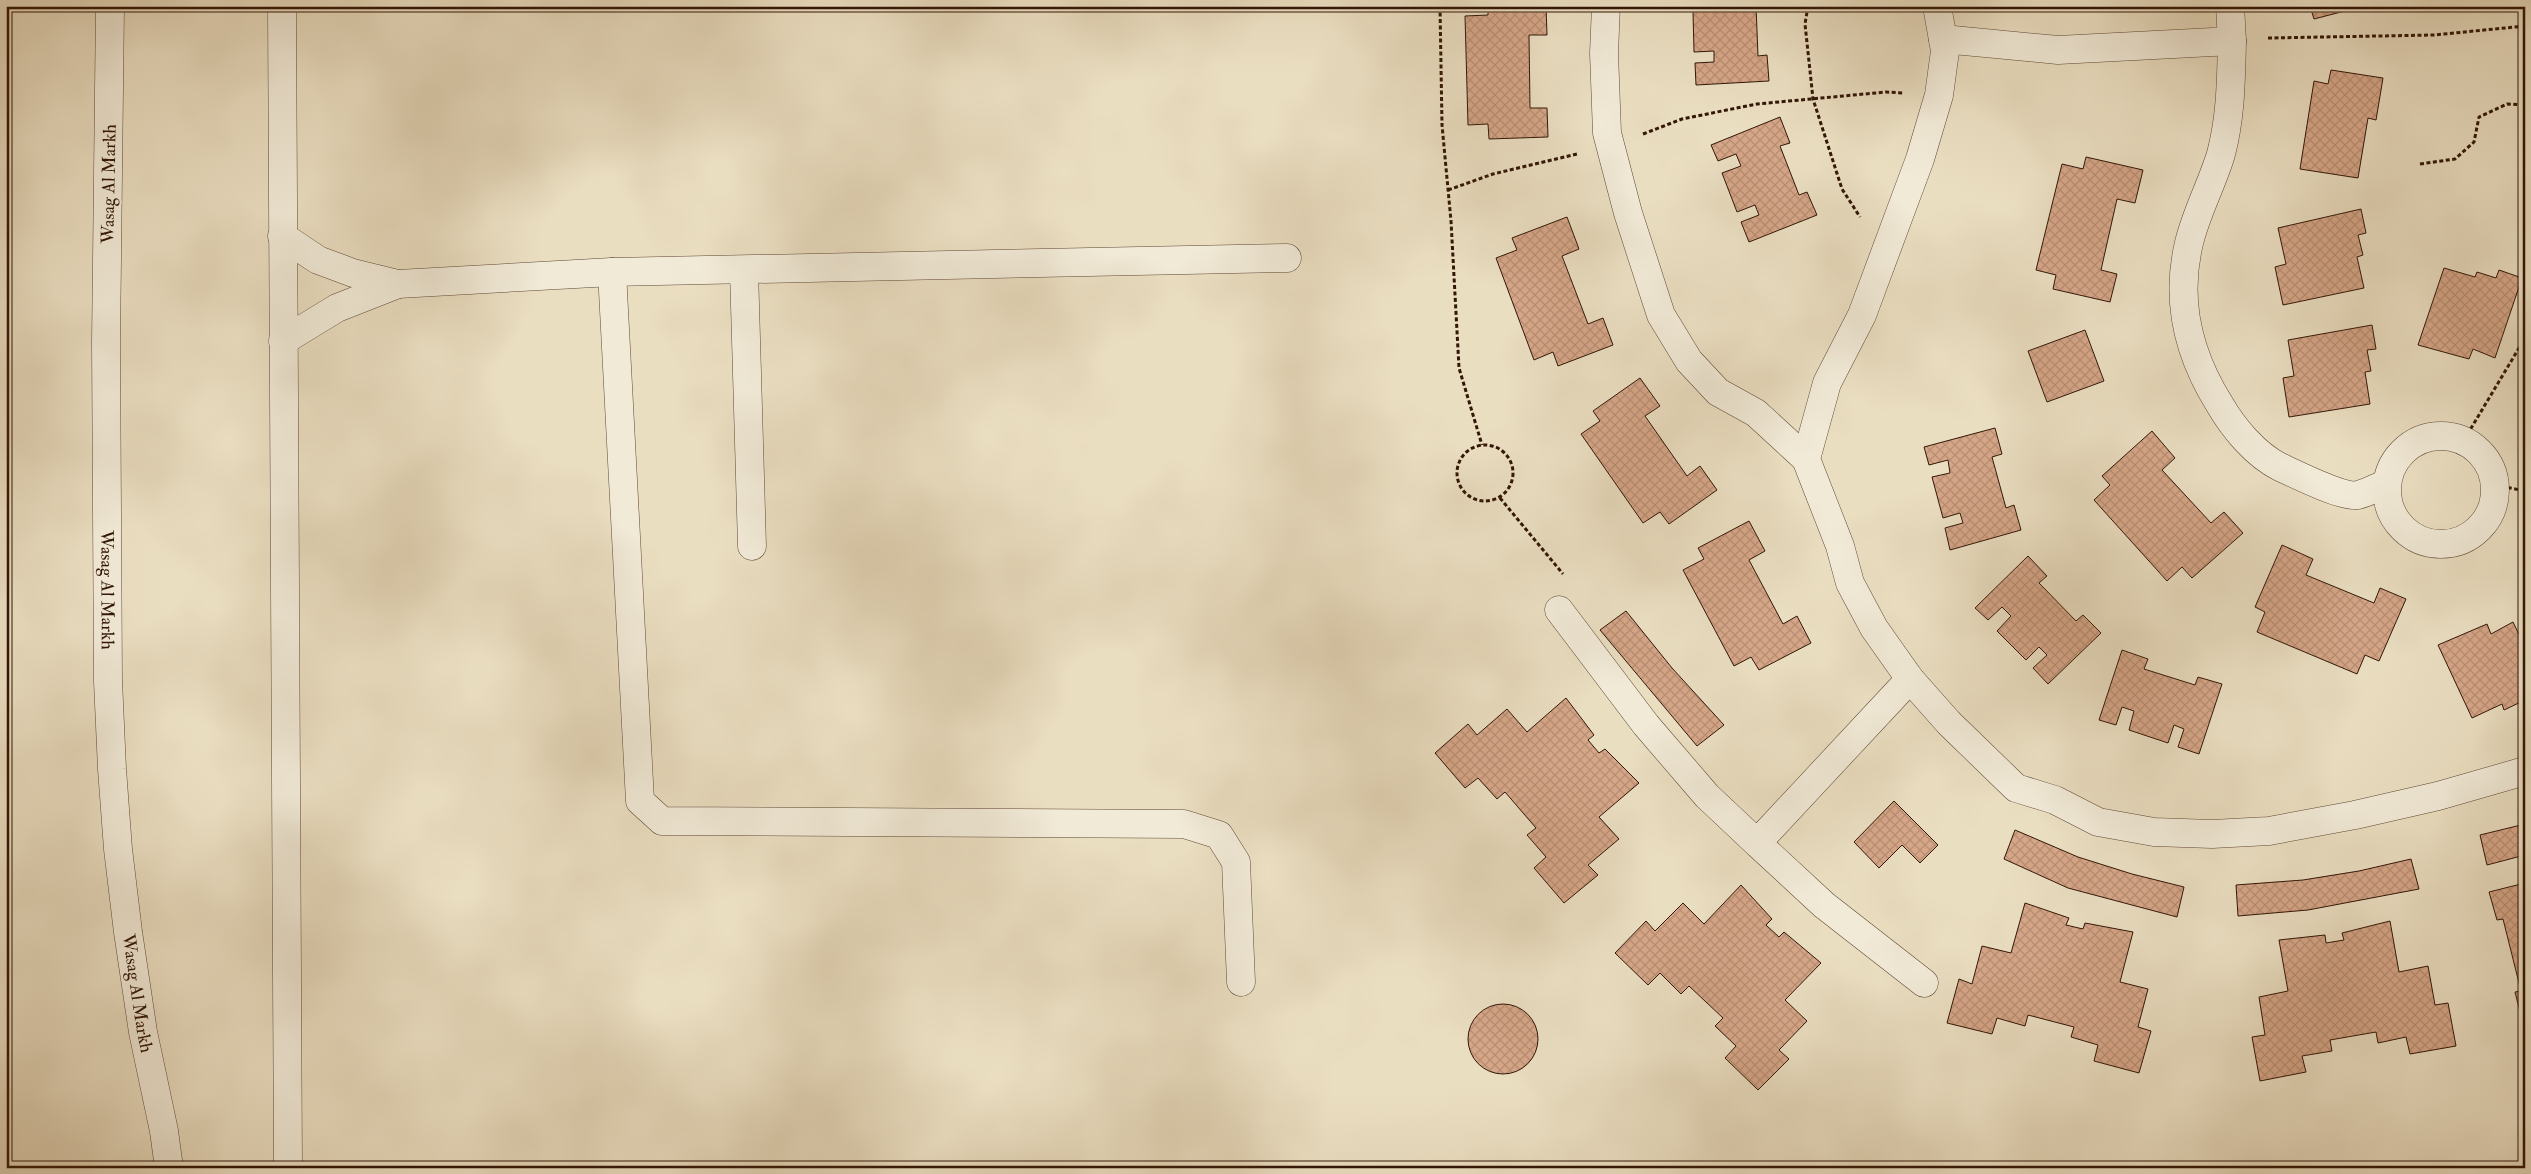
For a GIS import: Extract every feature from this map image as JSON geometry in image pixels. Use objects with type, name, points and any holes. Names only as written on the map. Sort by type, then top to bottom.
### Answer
[{"type":"street","name":"Wasag Al Markh","points":[[110,6],[106,343],[108,681],[112,769],[118,849],[129,941],[143,1032],[164,1131],[168,1168]]},
{"type":"street","points":[[282,6],[288,1168]]},
{"type":"street","points":[[1606,6],[1605,89],[1607,134],[1628,213],[1661,315],[1689,361],[1718,392],[1756,413],[1806,459],[1840,546],[1850,583],[1874,628],[1910,679],[1949,723],[2016,788],[2055,800],[2098,822],[2154,832],[2212,834],[2269,831],[2355,815],[2420,800],[2525,771]]},
{"type":"street","points":[[1806,459],[1827,383],[1862,315],[1920,159],[1939,95],[1944,51],[1937,6]]},
{"type":"street","points":[[2230,6],[2232,41],[2230,111],[2221,153],[2189,242],[2183,283],[2186,317],[2193,354],[2203,378],[2224,411],[2244,437],[2268,461],[2310,482],[2356,495],[2386,484]]},
{"type":"street","points":[[1942,39],[2058,50],[2232,41]]},
{"type":"street","points":[[282,236],[318,260],[352,273],[398,284],[612,272],[1288,258]]},
{"type":"street","points":[[744,270],[752,546]]},
{"type":"street","points":[[612,272],[640,801],[662,820],[1184,824],[1219,835],[1236,862],[1241,982]]},
{"type":"street","points":[[283,341],[337,308],[398,284]]},
{"type":"street","points":[[2434,436],[2464,440],[2486,459],[2495,485],[2493,507],[2483,525],[2466,538],[2445,544],[2424,542],[2405,532],[2392,515],[2388,505],[2386,484],[2393,464],[2398,456],[2414,442],[2434,436]]},
{"type":"street","points":[[1559,610],[1646,725],[1707,796],[1824,905],[1924,983]]},
{"type":"street","points":[[1757,842],[1910,679]]},
{"type":"path","points":[[1440,6],[1442,125],[1459,368],[1482,445]]},
{"type":"path","points":[[1808,6],[1805,24],[1813,99],[1842,189],[1885,255]]},
{"type":"path","points":[[2232,41],[2315,36],[2434,35],[2525,26]]},
{"type":"path","points":[[1448,190],[1494,174],[1611,147],[1682,119],[1757,104],[1886,92],[1939,95]]},
{"type":"path","points":[[2420,164],[2455,159],[2474,142],[2479,117],[2507,104],[2525,106]]},
{"type":"path","points":[[2464,440],[2525,338]]},
{"type":"path","points":[[1482,445],[1495,447],[1506,453],[1512,464],[1513,477],[1509,489],[1500,498],[1487,502],[1474,500],[1464,493],[1457,482],[1456,470],[1461,458],[1470,449],[1482,445]]},
{"type":"path","points":[[2495,485],[2525,491]]},
{"type":"path","points":[[1500,498],[1562,572],[1573,598],[1559,610]]},
{"type":"building","points":[[1488,6],[1546,6],[1547,35],[1529,35],[1530,108],[1547,108],[1548,137],[1489,139],[1488,124],[1468,125],[1465,16],[1488,15]]},
{"type":"building","points":[[1712,6],[1756,6],[1758,56],[1767,55],[1769,81],[1696,85],[1695,63],[1714,62],[1714,51],[1694,52],[1693,11],[1712,9]]},
{"type":"building","points":[[2310,6],[2364,6],[2314,19]]},
{"type":"building","points":[[2331,70],[2383,78],[2376,120],[2368,118],[2358,178],[2300,169],[2314,81],[2328,84]]},
{"type":"building","points":[[1780,117],[1790,143],[1780,146],[1799,195],[1807,192],[1817,215],[1749,242],[1741,222],[1759,215],[1755,205],[1737,212],[1722,173],[1741,166],[1736,154],[1718,161],[1711,145]]},
{"type":"building","points":[[2086,157],[2143,170],[2135,203],[2117,199],[2101,270],[2117,274],[2110,302],[2053,289],[2056,275],[2036,270],[2062,164],[2083,169]]},
{"type":"building","points":[[2361,209],[2366,233],[2358,235],[2363,255],[2357,257],[2364,288],[2283,305],[2275,267],[2286,264],[2278,228]]},
{"type":"building","points":[[1567,217],[1579,249],[1562,256],[1588,324],[1603,318],[1613,345],[1558,366],[1553,352],[1534,360],[1496,258],[1517,250],[1512,238]]},
{"type":"building","points":[[2444,268],[2475,277],[2477,272],[2496,278],[2499,270],[2522,278],[2495,358],[2473,349],[2469,359],[2418,345]]},
{"type":"building","points":[[2372,325],[2376,349],[2367,350],[2371,371],[2365,372],[2370,404],[2289,417],[2283,378],[2294,376],[2288,340]]},
{"type":"building","points":[[2085,330],[2104,381],[2047,402],[2028,351]]},
{"type":"building","points":[[1640,378],[1660,406],[1645,416],[1687,476],[1700,466],[1717,490],[1669,524],[1660,512],[1643,523],[1581,434],[1600,421],[1593,411]]},
{"type":"building","points":[[1995,428],[2002,454],[1992,457],[2006,508],[2014,505],[2021,530],[1950,550],[1945,528],[1963,523],[1960,513],[1943,518],[1932,477],[1950,473],[1948,460],[1929,465],[1924,447]]},
{"type":"building","points":[[2152,431],[2175,458],[2162,470],[2211,523],[2224,512],[2243,533],[2192,578],[2182,567],[2167,581],[2094,500],[2110,485],[2102,476]]},
{"type":"building","points":[[1749,521],[1765,551],[1749,560],[1783,624],[1797,616],[1811,643],[1759,670],[1751,657],[1734,666],[1683,570],[1704,559],[1698,548]]},
{"type":"building","points":[[2282,545],[2313,559],[2306,575],[2374,603],[2380,588],[2406,599],[2379,661],[2365,655],[2357,674],[2257,632],[2265,612],[2255,607]]},
{"type":"building","points":[[2028,556],[2047,576],[2039,583],[2076,621],[2083,615],[2101,633],[2048,684],[2033,668],[2047,655],[2039,647],[2026,660],[1997,631],[2011,616],[2002,607],[1988,620],[1975,608]]},
{"type":"building","points":[[1626,611],[1672,668],[1724,725],[1697,746],[1600,630]]},
{"type":"building","points":[[2513,622],[2525,647],[2525,704],[2523,701],[2504,710],[2502,704],[2472,718],[2438,645],[2487,624],[2491,634]]},
{"type":"building","points":[[2122,650],[2148,659],[2144,669],[2195,685],[2198,677],[2222,684],[2199,754],[2178,747],[2184,729],[2174,725],[2168,743],[2129,730],[2134,711],[2122,707],[2116,725],[2099,720]]},
{"type":"building","points":[[1566,698],[1594,735],[1588,740],[1599,753],[1605,749],[1639,783],[1599,817],[1619,839],[1588,865],[1598,875],[1564,903],[1534,868],[1546,857],[1527,835],[1536,828],[1505,792],[1497,799],[1478,778],[1465,788],[1435,753],[1468,724],[1477,735],[1507,709],[1527,732]]},
{"type":"building","points":[[1894,801],[1938,845],[1920,863],[1902,845],[1879,868],[1854,842]]},
{"type":"building","points":[[2525,824],[2525,855],[2487,865],[2480,835]]},
{"type":"building","points":[[2015,830],[2078,857],[2132,874],[2184,887],[2177,917],[2068,888],[2004,859]]},
{"type":"building","points":[[2411,859],[2419,889],[2308,910],[2238,916],[2236,885],[2303,880],[2359,871]]},
{"type":"building","points":[[2525,883],[2525,1019],[2522,1020],[2515,992],[2521,991],[2503,919],[2497,920],[2489,892]]},
{"type":"building","points":[[1741,885],[1772,919],[1766,925],[1779,937],[1784,932],[1821,963],[1785,1000],[1807,1021],[1779,1050],[1789,1059],[1758,1090],[1725,1058],[1736,1046],[1715,1026],[1723,1018],[1689,986],[1681,994],[1660,973],[1648,985],[1615,953],[1646,921],[1655,931],[1683,903],[1704,924]]},
{"type":"building","points":[[2025,903],[2069,918],[2066,925],[2083,929],[2085,923],[2133,932],[2120,982],[2148,989],[2138,1027],[2151,1031],[2139,1073],[2094,1061],[2098,1045],[2071,1037],[2074,1027],[2028,1015],[2025,1026],[1997,1018],[1992,1034],[1947,1023],[1959,979],[1972,984],[1982,946],[2011,953]]},
{"type":"building","points":[[2390,921],[2399,972],[2428,966],[2435,1005],[2448,1003],[2456,1046],[2410,1054],[2406,1037],[2378,1043],[2376,1032],[2330,1040],[2332,1051],[2302,1056],[2306,1072],[2260,1081],[2252,1037],[2265,1035],[2259,997],[2288,991],[2279,940],[2325,935],[2326,943],[2344,940],[2342,933]]},
{"type":"building","points":[[1503,1004],[1522,1010],[1532,1020],[1538,1039],[1532,1058],[1522,1068],[1503,1074],[1484,1068],[1474,1058],[1468,1039],[1474,1020],[1484,1010]]}]
